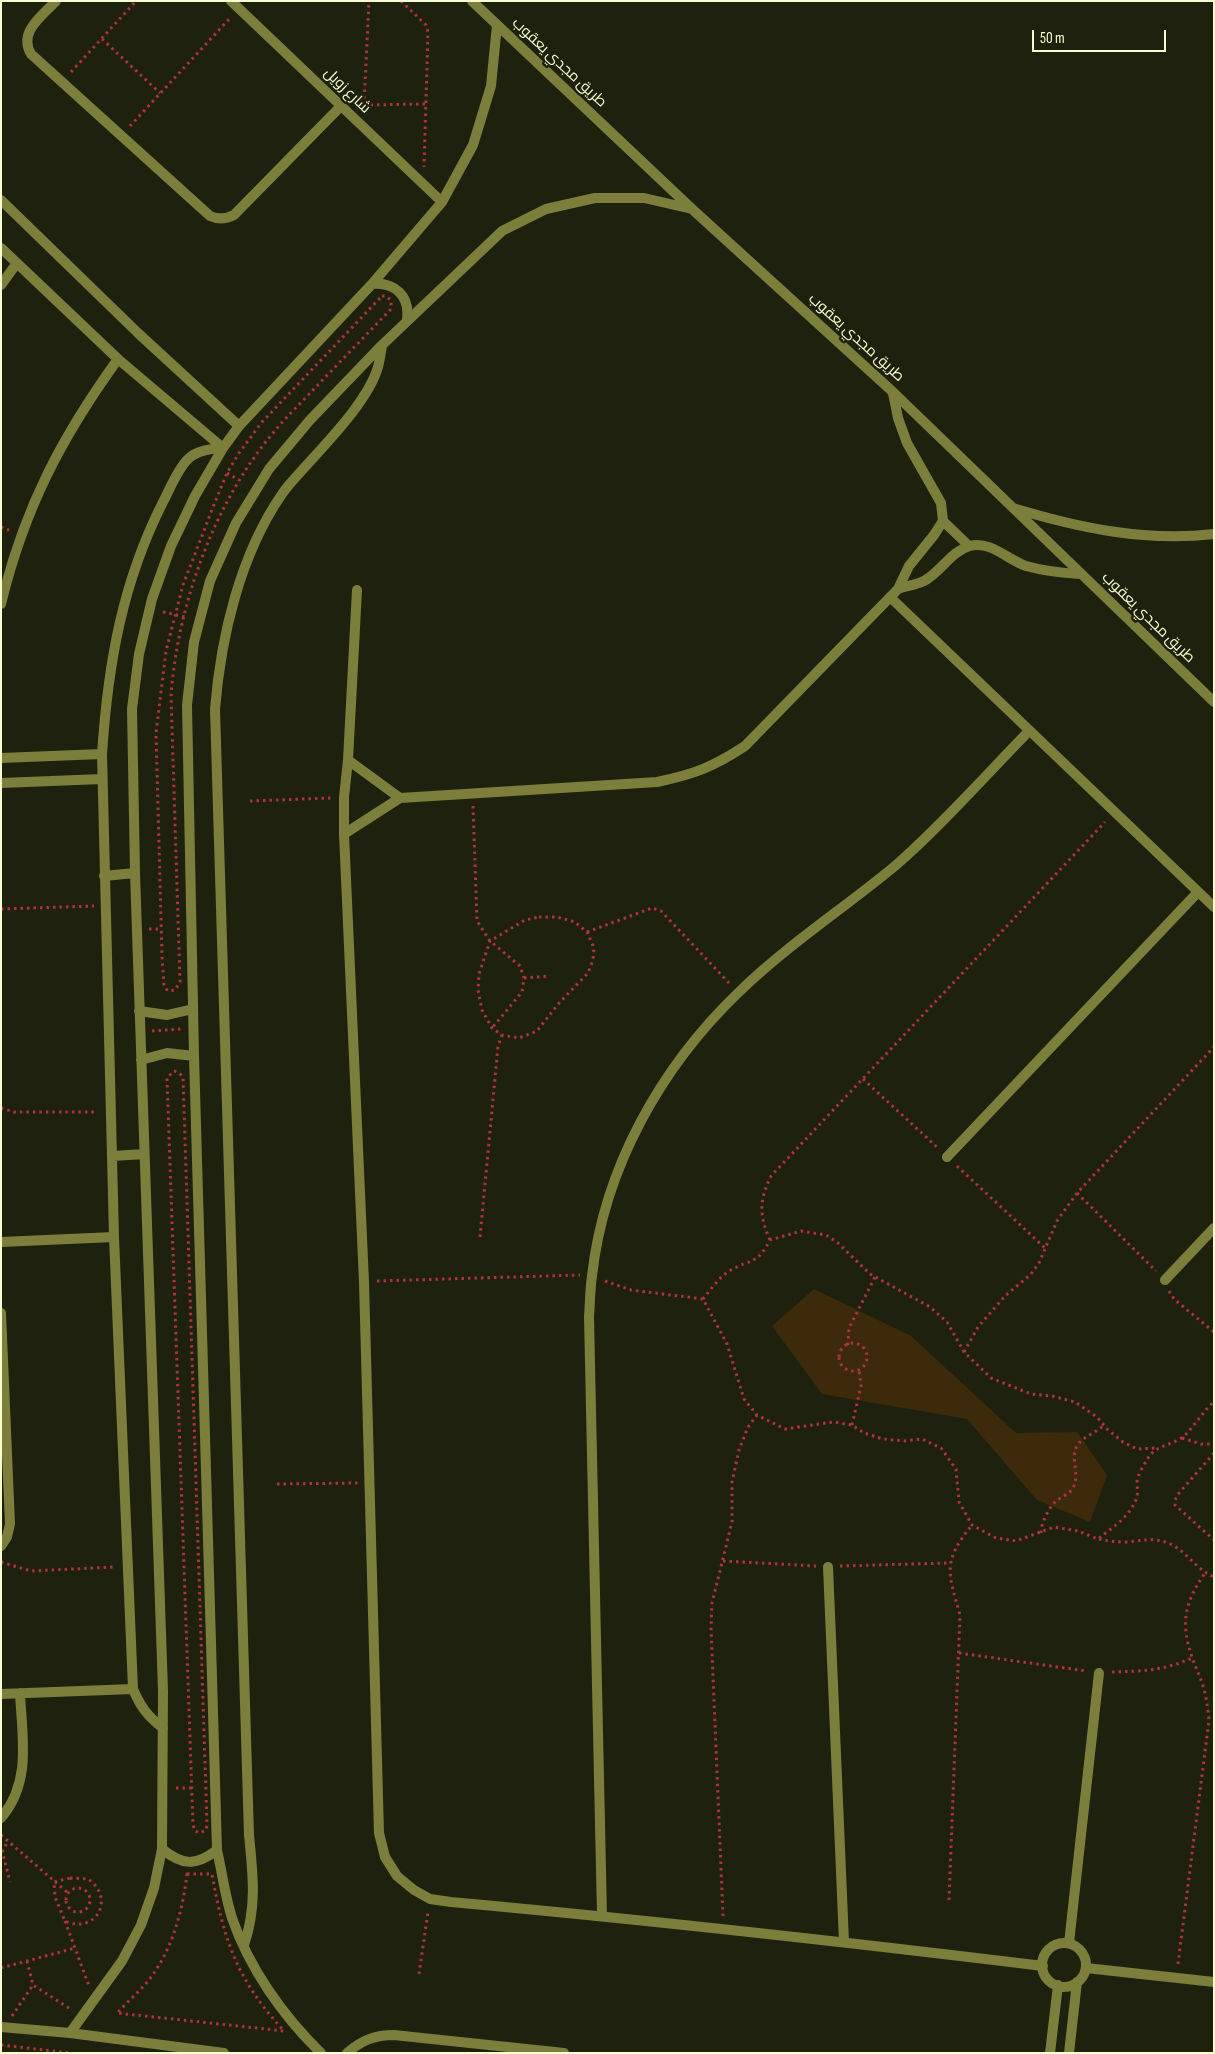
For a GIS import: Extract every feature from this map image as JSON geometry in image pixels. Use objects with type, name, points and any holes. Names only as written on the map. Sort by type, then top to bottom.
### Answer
[{"type":"street","points":[[56,1],[30,29],[26,42],[31,54],[210,216],[222,219],[234,215],[341,106]]},
{"type":"street","name":"طريق مجدي يعقوب","points":[[472,1],[692,209],[893,392],[1214,702]]},
{"type":"street","name":"شارع زويل","points":[[235,5],[442,202]]},
{"type":"street","points":[[70,2033],[122,1961],[141,1925],[154,1888],[162,1849],[163,1728],[135,873],[132,709],[139,654],[150,609],[171,546],[195,496],[223,448],[239,426],[372,284],[442,202],[474,145],[491,86],[496,25]]},
{"type":"street","points":[[321,2053],[292,2022],[274,1998],[244,1945],[232,1917],[217,1850],[194,1056],[187,705],[194,642],[210,581],[236,523],[269,469],[310,420],[382,345],[502,231],[546,209],[595,198],[644,198],[692,209]]},
{"type":"street","points":[[1,200],[125,320],[239,426]]},
{"type":"street","points":[[1,248],[118,359],[223,448]]},
{"type":"street","points":[[1,285],[17,263]]},
{"type":"street","points":[[372,284],[382,283],[400,291],[406,300],[407,320]]},
{"type":"street","points":[[244,1945],[251,1925],[253,1881],[249,1817],[214,709],[218,667],[232,606],[256,540],[282,493],[368,390],[378,368],[382,345]]},
{"type":"street","points":[[1,604],[24,527],[42,483],[88,400],[118,359]]},
{"type":"street","points":[[344,834],[400,798],[657,782],[688,776],[718,763],[745,746],[898,589],[909,566],[934,535],[942,521],[941,503],[907,443],[898,418],[893,392]]},
{"type":"street","points":[[163,1728],[150,1718],[139,1705],[133,1689],[114,1237],[102,754],[106,695],[115,639],[130,584],[149,531],[175,479],[188,459],[203,450],[223,448]]},
{"type":"street","points":[[1010,507],[1053,520],[1126,534],[1182,538],[1214,534]]},
{"type":"street","points":[[942,521],[969,546]]},
{"type":"street","points":[[898,589],[924,581],[954,554],[969,546],[984,544],[1024,565],[1051,572],[1080,574]]},
{"type":"street","points":[[357,590],[348,760],[344,797],[344,834],[364,1282],[379,1833],[385,1857],[397,1876],[414,1890],[430,1899],[844,1942],[1043,1966]]},
{"type":"street","points":[[890,597],[1214,907]]},
{"type":"street","points":[[602,1916],[589,1318],[592,1275],[599,1235],[610,1196],[624,1158],[641,1121],[661,1086],[684,1052],[710,1021],[738,992],[897,863],[1029,731]]},
{"type":"street","points":[[1,758],[102,754]]},
{"type":"street","points":[[348,760],[400,798]]},
{"type":"street","points":[[1,783],[102,779]]},
{"type":"street","points":[[104,876],[135,873]]},
{"type":"street","points":[[947,1156],[1198,892]]},
{"type":"street","points":[[139,1011],[167,1015],[193,1009]]},
{"type":"street","points":[[141,1060],[167,1053],[194,1056]]},
{"type":"street","points":[[113,1156],[144,1154]]},
{"type":"street","points":[[1165,1280],[1214,1228]]},
{"type":"street","points":[[1,1242],[114,1237]]},
{"type":"street","points":[[1,1313],[2,1375],[10,1524],[7,1537],[1,1546]]},
{"type":"street","points":[[828,1567],[844,1942]]},
{"type":"street","points":[[1069,1943],[1099,1673]]},
{"type":"street","points":[[1,1694],[133,1689]]},
{"type":"street","points":[[1,1818],[18,1793],[23,1772],[20,1693]]},
{"type":"street","points":[[162,1849],[174,1859],[189,1862],[205,1859],[217,1850]]},
{"type":"street","points":[[1069,2053],[1077,1982],[1086,1968],[1084,1955],[1075,1945],[1069,1943],[1061,1943],[1047,1951],[1043,1966],[1047,1978],[1058,1986],[1077,1982]]},
{"type":"street","points":[[1086,1968],[1214,1982]]},
{"type":"street","points":[[1050,2053],[1058,1986]]},
{"type":"street","points":[[3,2027],[70,2033],[224,2053]]},
{"type":"street","points":[[347,2053],[361,2041],[377,2035],[394,2035],[564,2053]]},
{"type":"path","points":[[62,82],[136,1]]},
{"type":"path","points":[[364,106],[370,1]]},
{"type":"path","points":[[401,1],[428,28],[423,184]]},
{"type":"path","points":[[121,136],[235,5]]},
{"type":"path","points":[[102,39],[160,93]]},
{"type":"path","points":[[341,106],[426,104]]},
{"type":"path","points":[[227,473],[239,480]]},
{"type":"path","points":[[150,609],[200,619]]},
{"type":"path","points":[[473,794],[477,921],[490,941],[520,966],[524,978],[522,992],[492,1028]]},
{"type":"path","points":[[250,801],[344,797]]},
{"type":"path","points":[[703,1298],[729,1271],[756,1260],[766,1249],[770,1240],[763,1225],[761,1208],[764,1191],[772,1176],[1114,812]]},
{"type":"path","points":[[1,909],[105,906]]},
{"type":"path","points":[[587,932],[652,908],[661,911],[738,992]]},
{"type":"path","points":[[539,917],[557,917],[575,922],[587,932],[594,948],[593,960],[588,973],[559,1003],[537,1031],[519,1038],[502,1034],[492,1028],[482,1010],[478,990],[479,974],[490,941],[525,920],[539,917]]},
{"type":"path","points":[[524,978],[548,976]]},
{"type":"path","points":[[480,1237],[498,1046],[502,1034]]},
{"type":"path","points":[[964,1352],[978,1328],[1005,1296],[1031,1274],[1039,1263],[1057,1221],[1077,1193],[1214,1047]]},
{"type":"path","points":[[174,1071],[183,1077],[207,1788],[207,1828],[200,1833],[195,1831],[193,1825],[167,1078],[174,1071]]},
{"type":"path","points":[[1,1108],[14,1112],[112,1113]]},
{"type":"path","points":[[1077,1193],[1165,1280],[1174,1299],[1214,1332]]},
{"type":"path","points":[[770,1240],[801,1231],[826,1235],[875,1277],[930,1307],[947,1322],[964,1352],[991,1378],[1030,1394],[1052,1396],[1075,1402],[1096,1417],[1123,1442],[1137,1449],[1156,1448],[1182,1438],[1203,1411],[1214,1402]]},
{"type":"path","points":[[364,1282],[592,1275],[631,1290],[703,1298]]},
{"type":"path","points":[[848,1344],[849,1328],[875,1277]]},
{"type":"path","points":[[703,1298],[727,1344],[744,1399],[757,1415],[785,1429],[834,1422],[852,1425],[864,1433],[883,1440],[904,1441],[922,1439],[942,1448],[956,1469],[959,1502],[972,1526],[996,1538],[1016,1541],[1054,1527],[1078,1531],[1098,1539],[1127,1542],[1146,1538],[1166,1542],[1177,1547],[1205,1573],[1214,1576]]},
{"type":"path","points":[[852,1425],[861,1386],[859,1370],[866,1360],[864,1348],[860,1345],[848,1344],[843,1348],[840,1360],[847,1369],[859,1370]]},
{"type":"path","points":[[723,1929],[711,1628],[712,1603],[732,1522],[732,1482],[739,1450],[748,1427],[757,1415]]},
{"type":"path","points":[[1041,1533],[1041,1527],[1055,1501],[1074,1488],[1077,1474],[1074,1461],[1079,1443],[1104,1425]]},
{"type":"path","points":[[1182,1438],[1200,1444],[1214,1444]]},
{"type":"path","points":[[1098,1539],[1129,1512],[1137,1496],[1137,1479],[1139,1474],[1156,1448]]},
{"type":"path","points":[[1214,1453],[1179,1493],[1175,1500],[1175,1505],[1214,1540]]},
{"type":"path","points":[[277,1484],[368,1483]]},
{"type":"path","points":[[949,1900],[960,1616],[951,1585],[950,1563],[959,1542],[972,1526]]},
{"type":"path","points":[[723,1561],[828,1567],[950,1563]]},
{"type":"path","points":[[1,1562],[30,1571],[128,1567]]},
{"type":"path","points":[[1176,1978],[1208,1720],[1206,1694],[1186,1639],[1185,1620],[1187,1605],[1193,1590],[1205,1573]]},
{"type":"path","points":[[959,1653],[1099,1673],[1158,1670],[1192,1658]]},
{"type":"path","points":[[1,1835],[68,1893]]},
{"type":"path","points":[[8,1841],[2,1851],[10,1882]]},
{"type":"path","points":[[186,1874],[212,1874],[222,1924],[236,1964],[257,1998],[284,2030],[117,2013],[154,1974],[162,1959],[176,1926],[186,1874]]},
{"type":"path","points":[[54,1882],[65,1879],[88,1879],[95,1884],[102,1897],[99,1912],[88,1923],[72,1924],[65,1921]]},
{"type":"path","points":[[54,1882],[55,1897],[94,2000]]},
{"type":"path","points":[[77,1888],[87,1892],[90,1897],[88,1907],[84,1911],[73,1912],[66,1904],[68,1893],[77,1888]]},
{"type":"path","points":[[419,1974],[430,1899]]},
{"type":"path","points":[[1,1968],[75,1948]]},
{"type":"path","points":[[27,1961],[33,1985],[83,2017]]},
{"type":"path","points":[[3,2027],[33,1985]]},
{"type":"path","points":[[1,2045],[71,2053]]},
{"type":"shaded area","points":[[814,1289],[911,1336],[1016,1433],[1077,1432],[1107,1475],[1090,1522],[1037,1500],[967,1419],[822,1394],[772,1326]]}]
